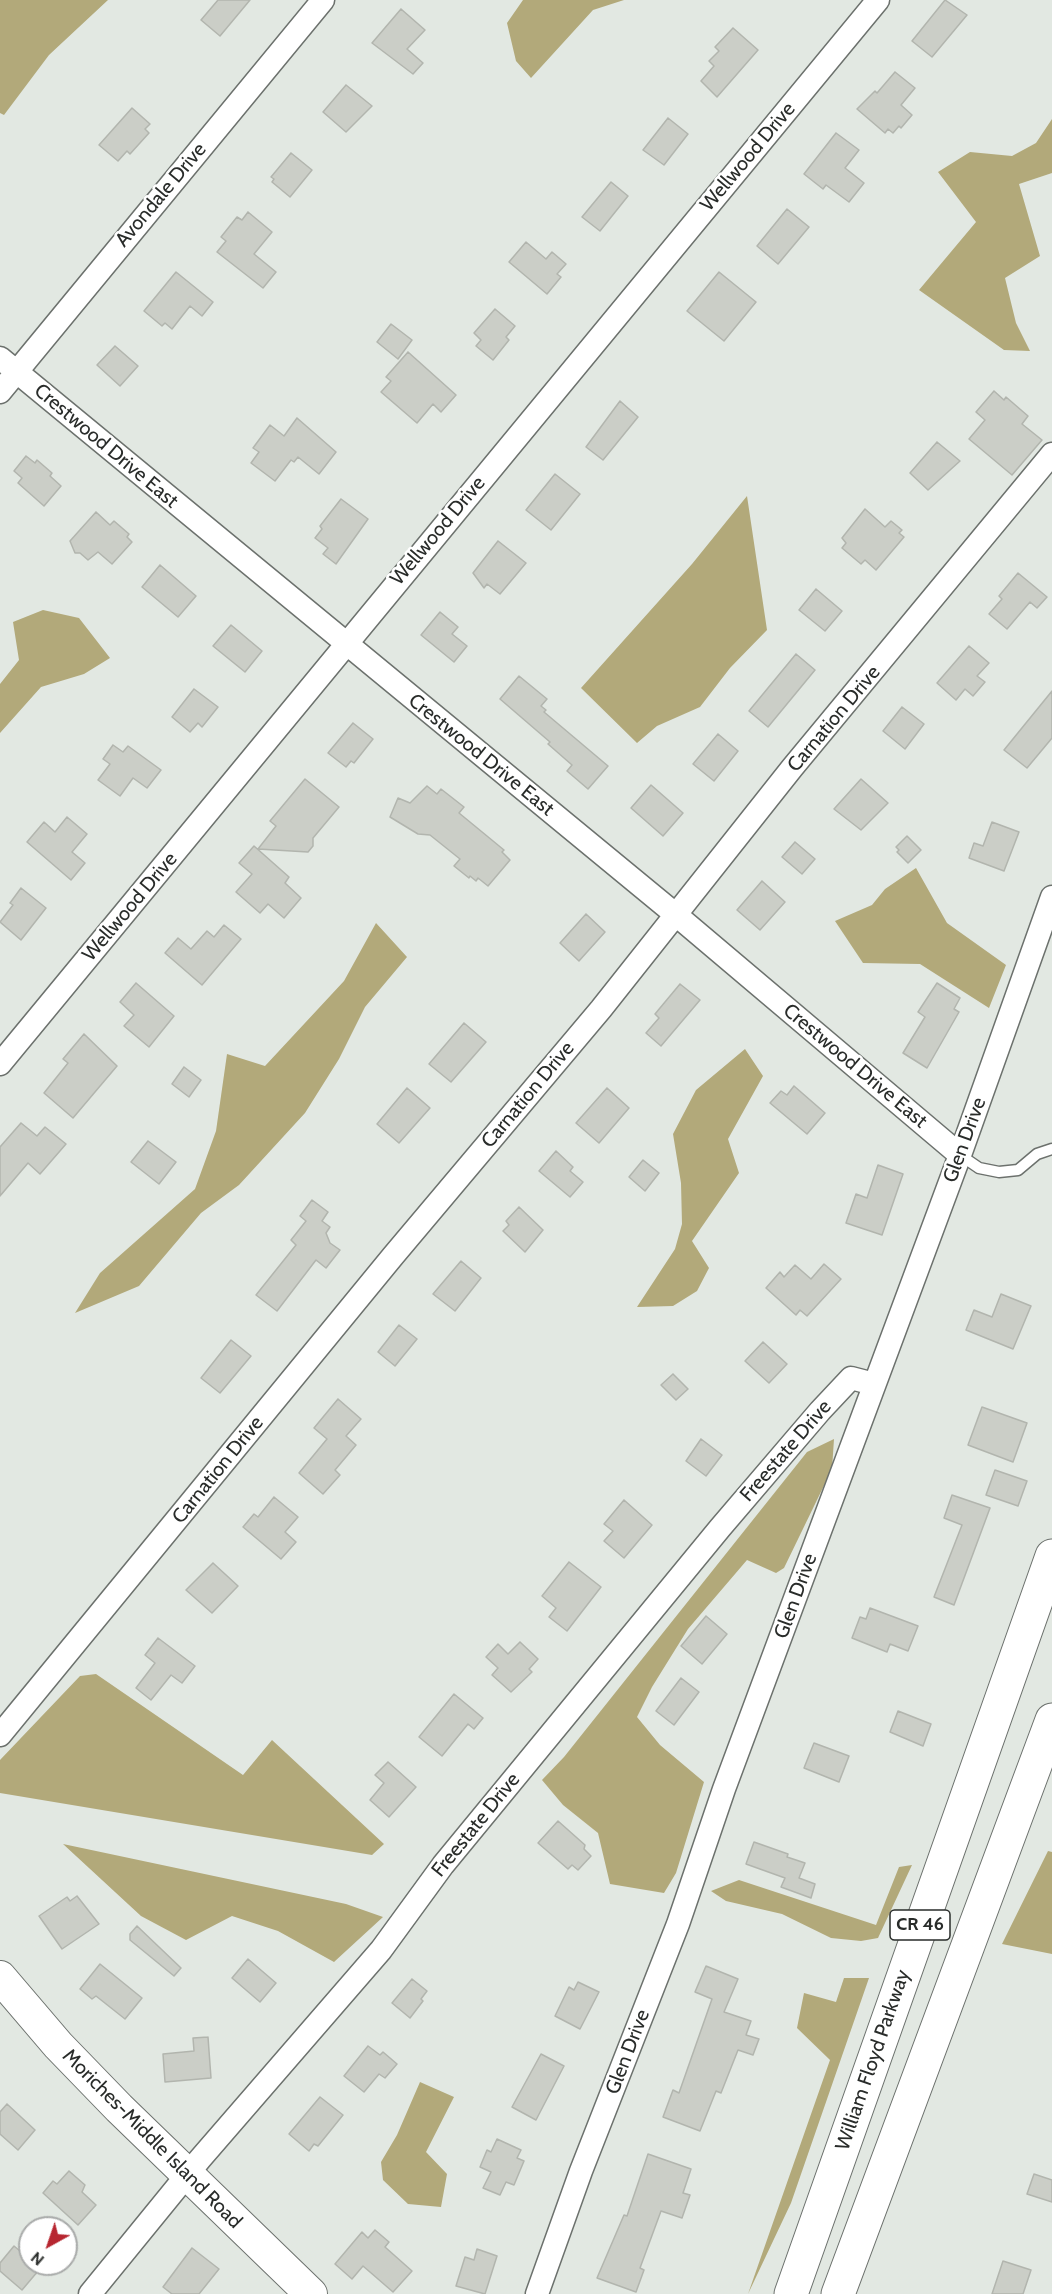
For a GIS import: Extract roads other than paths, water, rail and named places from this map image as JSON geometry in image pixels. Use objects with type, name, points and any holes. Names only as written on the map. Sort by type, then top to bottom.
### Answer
[{"type":"highway","name":"William Floyd Parkway","points":[[791,2294],[1052,1556]]},
{"type":"highway","name":"CR 46","points":[[838,2294],[1052,1720]]},
{"type":"main road","name":"Moriches-Middle Island Road","points":[[0,1977],[58,2045],[187,2175],[311,2294]]},
{"type":"street","name":"Avondale Drive","points":[[0,392],[8,364],[323,0]]},
{"type":"street","name":"Wellwood Drive","points":[[0,1064],[344,644],[878,0]]},
{"type":"street","name":"Crestwood Drive East","points":[[8,364],[344,644],[675,914],[960,1155]]},
{"type":"street","name":"Carnation Drive","points":[[0,1735],[393,1256],[601,1009],[675,914],[747,828],[792,768],[896,646],[1052,454]]},
{"type":"street","name":"Glen Drive","points":[[537,2294],[581,2171],[678,1924],[724,1789],[960,1155],[1052,897]]},
{"type":"street","name":"Freestate Drive","points":[[90,2294],[326,2010],[381,1950],[443,1864],[720,1528],[820,1411],[851,1378],[874,1384]]},
{"type":"lane","points":[[960,1155],[980,1168],[999,1172],[1018,1170],[1037,1154],[1052,1149]]}]
